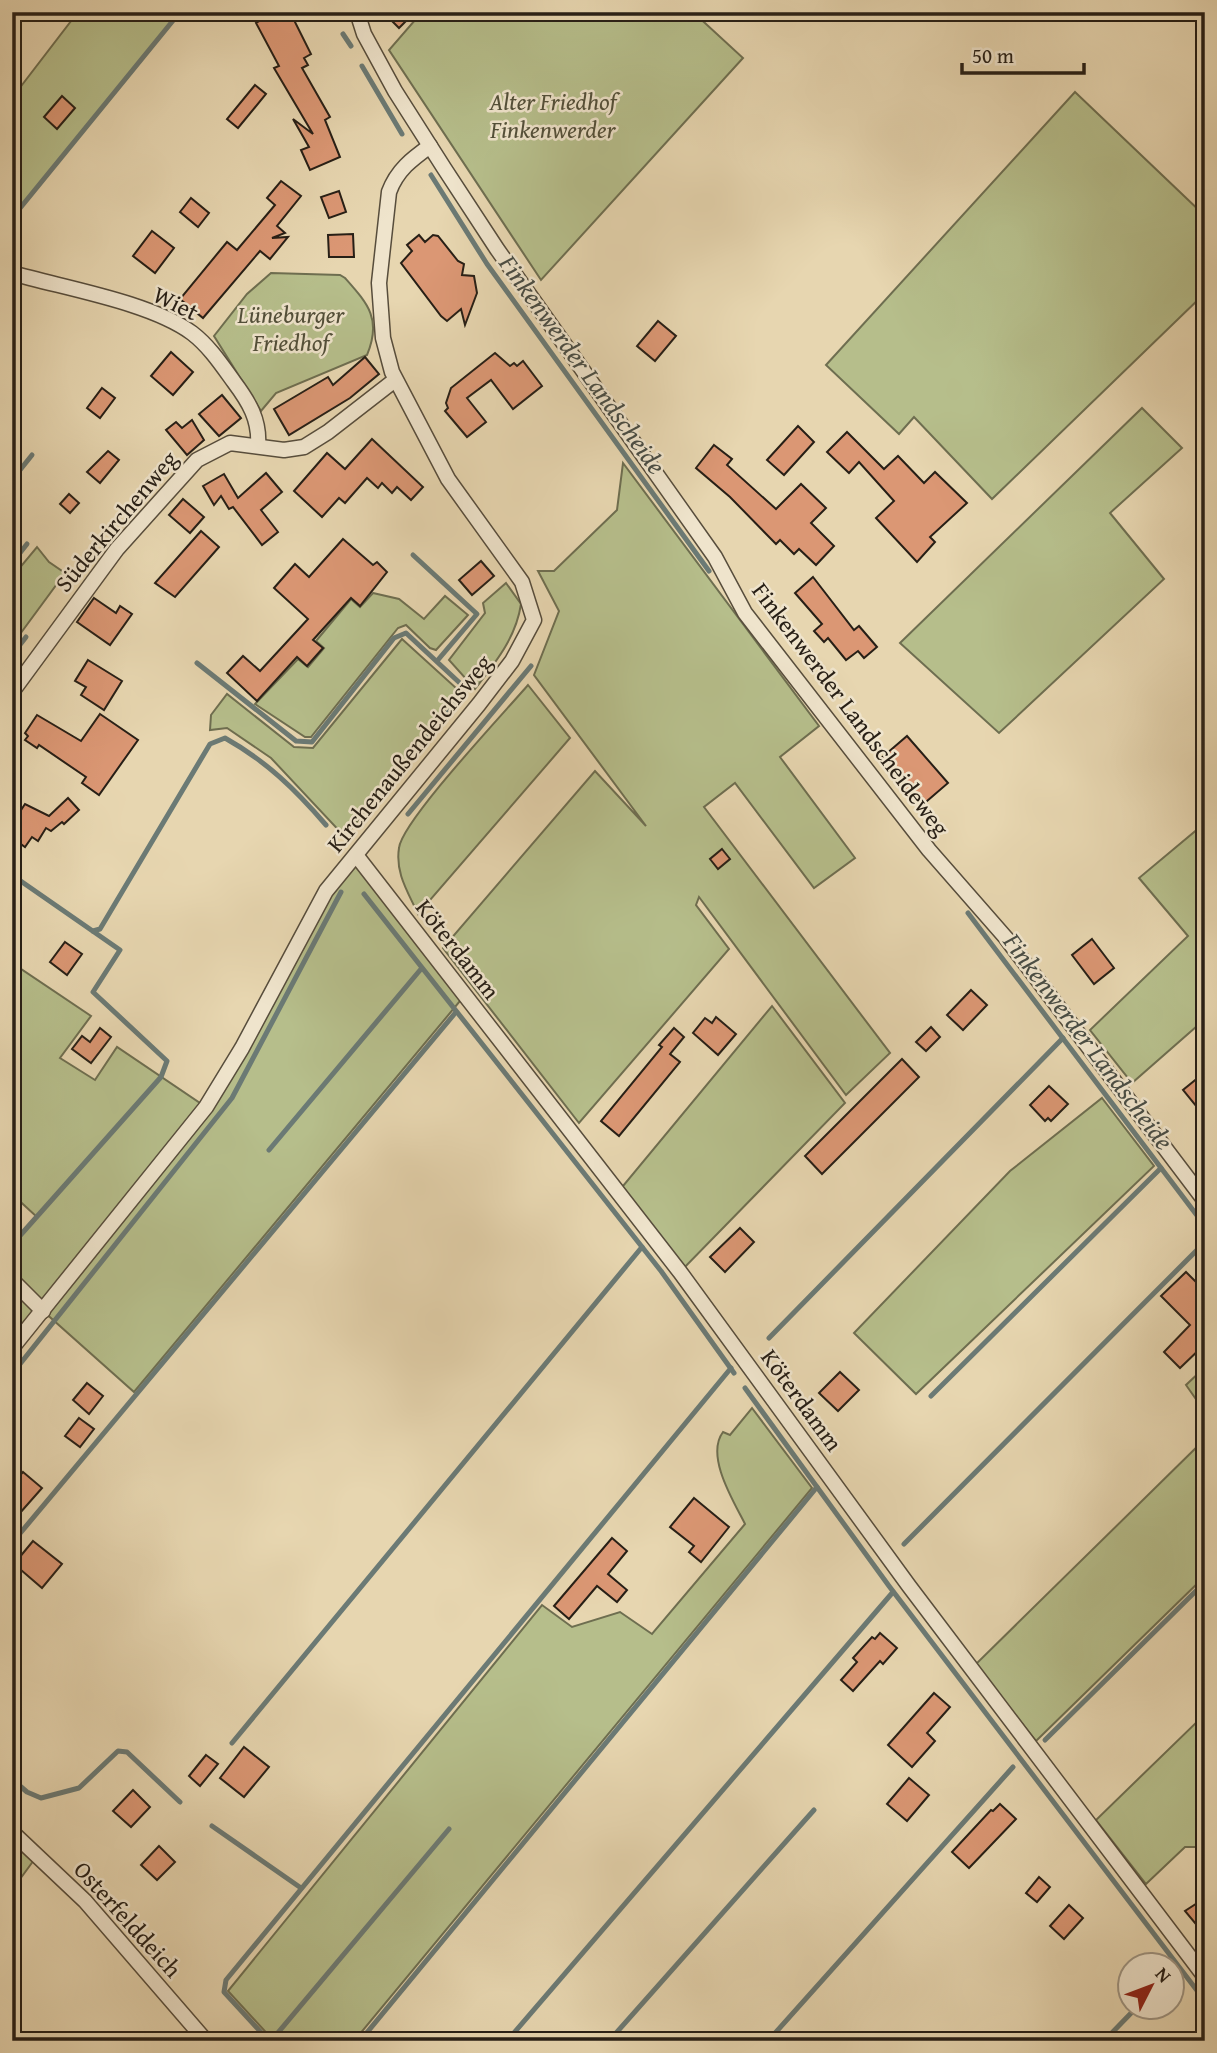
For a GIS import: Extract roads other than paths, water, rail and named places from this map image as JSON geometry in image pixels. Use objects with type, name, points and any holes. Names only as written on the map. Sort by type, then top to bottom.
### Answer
[{"type":"street","name":"Finkenwerder Landscheideweg","points":[[356,12],[364,34],[430,146],[497,249],[715,557],[745,613],[929,850],[1006,938],[1205,1201]]},
{"type":"street","name":"Kirchenaußendeichsweg","points":[[12,1348],[206,1107],[242,1048],[326,891],[479,704],[512,661],[534,620],[522,582],[448,479],[395,380],[383,338],[379,283],[389,192],[393,179],[405,164],[430,146]]},
{"type":"street","name":"Wiet","points":[[12,273],[158,315],[192,333],[223,366],[251,407],[257,424],[258,446]]},
{"type":"street","name":"Süderkirchenweg","points":[[12,692],[117,549],[183,473],[221,445],[244,443],[284,450],[304,447],[328,432],[395,380]]},
{"type":"street","name":"Köterdamm","points":[[356,856],[680,1272],[909,1586],[1205,1977]]},
{"type":"street","points":[[12,1280],[43,1311]]},
{"type":"street","name":"Osterfelddeich","points":[[12,1832],[85,1900],[206,2041]]},
{"type":"waterway","points":[[12,218],[180,12]]},
{"type":"waterway","name":"Finkenwerder Landscheide","points":[[343,34],[351,46]]},
{"type":"waterway","name":"Finkenwerder Landscheide","points":[[362,66],[402,134]]},
{"type":"waterway","name":"Finkenwerder Landscheide","points":[[431,175],[487,264],[709,571]]},
{"type":"waterway","points":[[12,480],[32,455]]},
{"type":"waterway","points":[[12,563],[27,544]]},
{"type":"waterway","points":[[413,555],[477,614],[437,661]]},
{"type":"waterway","points":[[197,663],[296,741],[312,742],[394,638],[406,633],[463,686],[465,691],[381,797]]},
{"type":"waterway","points":[[12,655],[26,637]]},
{"type":"waterway","points":[[408,814],[531,666]]},
{"type":"waterway","points":[[93,931],[100,929],[210,744],[225,738],[254,756],[303,799],[326,825]]},
{"type":"waterway","points":[[12,875],[120,950],[93,992],[167,1061],[161,1077],[17,1239]]},
{"type":"waterway","points":[[12,1374],[232,1098],[341,892]]},
{"type":"waterway","points":[[364,894],[661,1271],[734,1373]]},
{"type":"waterway","name":"Finkenwerder Landscheide","points":[[968,913],[1205,1226]]},
{"type":"waterway","points":[[269,1150],[421,969]]},
{"type":"waterway","points":[[12,1543],[456,1012]]},
{"type":"waterway","points":[[769,1338],[1063,1038]]},
{"type":"waterway","points":[[931,1396],[1161,1168]]},
{"type":"waterway","points":[[904,1544],[1205,1242]]},
{"type":"waterway","points":[[232,1743],[642,1247]]},
{"type":"waterway","points":[[269,2041],[224,1992],[226,1980],[731,1368]]},
{"type":"waterway","points":[[745,1388],[889,1586],[1205,2001]]},
{"type":"waterway","points":[[360,2041],[817,1487]]},
{"type":"waterway","points":[[1045,1740],[1205,1582]]},
{"type":"waterway","points":[[507,2041],[893,1592]]},
{"type":"waterway","points":[[12,1779],[27,1792],[41,1798],[79,1788],[118,1751],[127,1752],[180,1802]]},
{"type":"waterway","points":[[768,2041],[1013,1767]]},
{"type":"waterway","points":[[609,2041],[814,1810]]},
{"type":"waterway","points":[[1200,1824],[1205,1820]]},
{"type":"waterway","points":[[212,1826],[301,1888]]},
{"type":"waterway","points":[[271,2041],[449,1829]]},
{"type":"waterway","points":[[1104,2041],[1122,2022]]},
{"type":"park label","name":"Alter Friedhof Finkenwerder","points":[[553,115]]},
{"type":"park label","name":"Lüneburger Friedhof","points":[[291,328]]}]
